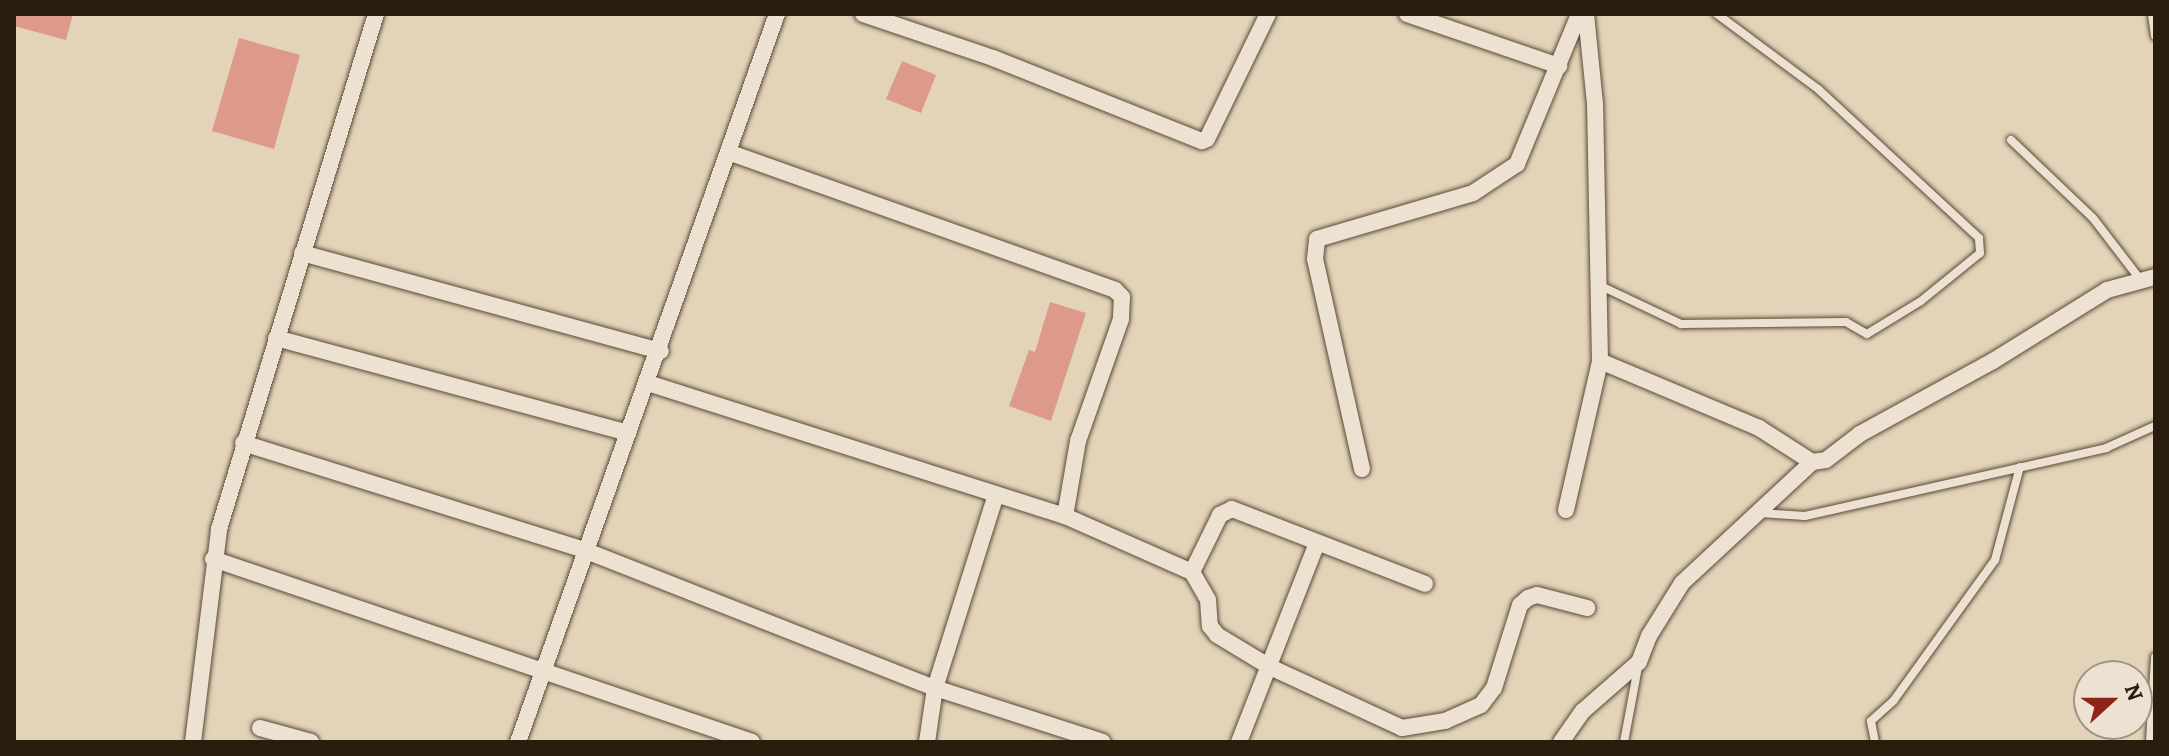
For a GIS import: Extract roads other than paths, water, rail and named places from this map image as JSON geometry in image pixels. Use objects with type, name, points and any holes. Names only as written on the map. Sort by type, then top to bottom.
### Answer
[{"type":"street","points":[[193,742],[213,559],[243,443],[376,14]]},
{"type":"street","points":[[518,742],[584,550],[661,351],[777,14]]},
{"type":"street","points":[[863,14],[993,58],[1202,141],[1207,139],[1268,14]]},
{"type":"street","points":[[1407,14],[1559,66]]},
{"type":"street","points":[[1362,469],[1315,259],[1317,239],[1473,193],[1517,164],[1530,142],[1579,14]]},
{"type":"street","points":[[1566,510],[1600,361],[1601,286],[1586,14]]},
{"type":"street","points":[[728,152],[1115,290],[1122,297],[1125,307],[1078,441],[1065,516]]},
{"type":"street","points":[[302,253],[661,351]]},
{"type":"street","points":[[1561,742],[1583,711],[1639,662],[1649,636],[1682,583],[1812,462],[1826,460],[1860,434],[1993,361],[2107,290],[2147,277]]},
{"type":"street","points":[[276,338],[628,433]]},
{"type":"street","points":[[1600,361],[1759,428],[1812,462]]},
{"type":"street","points":[[648,383],[1065,516],[1192,572],[1208,600],[1210,626],[1217,635],[1270,667],[1402,728],[1421,728],[1481,705],[1494,688],[1520,605],[1528,598],[1537,595],[1587,608]]},
{"type":"street","points":[[243,443],[584,550],[935,688],[1103,742]]},
{"type":"street","points":[[927,742],[935,688],[996,494]]},
{"type":"street","points":[[1192,572],[1226,510],[1425,584]]},
{"type":"street","points":[[1239,742],[1317,543]]},
{"type":"street","points":[[213,559],[545,669],[752,742]]},
{"type":"street","points":[[260,728],[311,742]]},
{"type":"lane","points":[[1601,286],[1681,324],[1846,322],[1867,334],[1921,301],[1980,253],[1979,238],[1818,89],[1717,14]]},
{"type":"lane","points":[[2152,14],[2155,34]]},
{"type":"lane","points":[[2011,140],[2093,218],[2147,277]]},
{"type":"lane","points":[[1758,513],[1805,516],[2106,448],[2155,426]]},
{"type":"lane","points":[[1875,742],[1871,721],[1894,700],[1995,560],[2020,467]]},
{"type":"lane","points":[[2150,742],[2155,657]]},
{"type":"lane","points":[[1624,742],[1639,662]]}]
